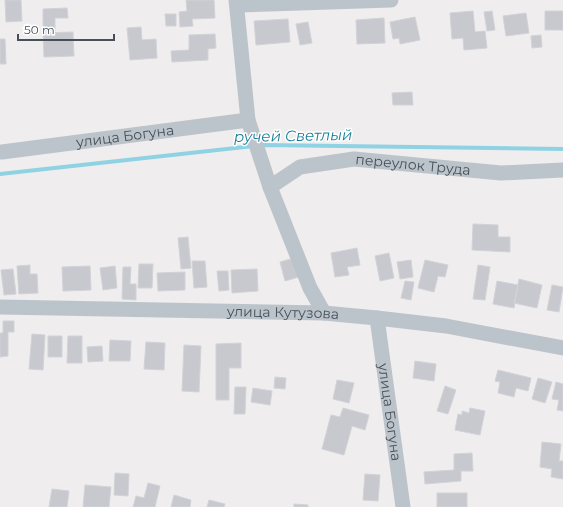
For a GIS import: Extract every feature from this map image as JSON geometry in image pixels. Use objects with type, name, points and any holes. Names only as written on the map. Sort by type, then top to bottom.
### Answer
[{"type":"street","points":[[324,313],[310,288],[270,187],[248,120],[237,2],[391,0]]},
{"type":"street","name":"улица Богуна","points":[[2,152],[248,120]]},
{"type":"street","name":"переулок Труда","points":[[270,187],[300,167],[354,159],[501,173],[563,170]]},
{"type":"street","name":"улица Кутузова","points":[[0,307],[324,313],[446,326],[563,348]]},
{"type":"street","name":"улица Богуна","points":[[377,318],[403,507]]},
{"type":"building","points":[[5,0],[21,0],[22,21],[6,22]]},
{"type":"building","points":[[186,0],[214,0],[215,18],[192,19],[193,26],[180,27],[179,12],[187,11]]},
{"type":"building","points":[[67,8],[68,18],[55,18],[55,32],[43,33],[43,9]]},
{"type":"building","points":[[473,11],[475,32],[485,31],[487,48],[464,50],[463,38],[452,39],[450,13]]},
{"type":"building","points":[[492,11],[495,30],[487,31],[484,12]]},
{"type":"building","points":[[545,11],[563,11],[563,30],[545,30]]},
{"type":"building","points":[[526,13],[529,33],[506,36],[503,16]]},
{"type":"building","points":[[165,14],[176,14],[176,26],[166,26]]},
{"type":"building","points":[[415,17],[420,40],[400,44],[399,38],[393,39],[390,22]]},
{"type":"building","points":[[384,18],[385,43],[357,44],[356,20]]},
{"type":"building","points":[[288,19],[290,42],[256,45],[254,21]]},
{"type":"building","points":[[308,22],[312,43],[300,45],[296,24]]},
{"type":"building","points":[[141,27],[142,40],[156,39],[157,58],[130,60],[127,28]]},
{"type":"building","points":[[73,32],[74,56],[44,57],[43,33]]},
{"type":"building","points":[[215,34],[216,48],[208,49],[208,60],[172,62],[171,51],[189,50],[189,35]]},
{"type":"building","points":[[541,35],[542,47],[532,48],[531,36]]},
{"type":"building","points":[[0,39],[5,39],[6,64],[0,64]]},
{"type":"building","points":[[412,92],[413,105],[393,105],[392,93]]},
{"type":"building","points":[[473,224],[498,225],[498,237],[510,237],[510,252],[472,250]]},
{"type":"building","points":[[188,237],[191,268],[181,269],[178,238]]},
{"type":"building","points":[[357,248],[360,265],[347,267],[349,275],[335,277],[331,253]]},
{"type":"building","points":[[389,253],[394,278],[380,281],[375,256]]},
{"type":"building","points":[[294,258],[299,277],[285,281],[280,262]]},
{"type":"building","points":[[411,260],[413,277],[400,279],[397,262]]},
{"type":"building","points":[[425,260],[448,265],[445,277],[438,276],[434,292],[418,288]]},
{"type":"building","points":[[192,261],[205,261],[207,287],[194,288]]},
{"type":"building","points":[[139,264],[153,264],[152,288],[138,288]]},
{"type":"building","points":[[30,265],[30,274],[37,274],[38,293],[19,294],[17,266]]},
{"type":"building","points":[[478,265],[490,267],[485,300],[473,299]]},
{"type":"building","points":[[90,266],[91,290],[63,291],[62,267]]},
{"type":"building","points":[[115,266],[117,288],[103,290],[100,268]]},
{"type":"building","points":[[123,267],[131,267],[130,284],[136,284],[136,300],[122,299]]},
{"type":"building","points":[[13,269],[16,294],[4,295],[1,270]]},
{"type":"building","points":[[257,269],[258,291],[232,293],[231,270]]},
{"type":"building","points":[[217,271],[228,271],[229,290],[219,291]]},
{"type":"building","points":[[185,272],[185,290],[158,291],[157,273]]},
{"type":"building","points":[[519,279],[542,285],[537,308],[514,303]]},
{"type":"building","points":[[405,281],[414,282],[411,300],[401,298]]},
{"type":"building","points":[[497,281],[518,285],[514,308],[493,304]]},
{"type":"building","points":[[552,285],[563,287],[559,312],[547,310]]},
{"type":"building","points":[[3,321],[14,321],[14,332],[8,332],[8,356],[0,357],[0,333],[3,333]]},
{"type":"building","points":[[32,334],[45,335],[43,370],[29,369]]},
{"type":"building","points":[[48,336],[62,336],[62,357],[48,357]]},
{"type":"building","points":[[68,336],[82,336],[82,363],[67,363]]},
{"type":"building","points":[[110,340],[131,341],[130,361],[109,361]]},
{"type":"building","points":[[146,342],[165,343],[164,370],[144,369]]},
{"type":"building","points":[[241,343],[241,368],[229,368],[229,400],[216,400],[216,344]]},
{"type":"building","points":[[184,345],[201,346],[199,392],[182,391]]},
{"type":"building","points":[[102,346],[103,361],[88,362],[87,347]]},
{"type":"building","points":[[415,361],[436,364],[434,381],[413,378]]},
{"type":"building","points":[[498,370],[531,378],[528,391],[516,388],[514,397],[498,393],[500,382],[495,381]]},
{"type":"building","points":[[275,377],[286,378],[285,389],[274,388]]},
{"type":"building","points":[[538,378],[552,382],[545,403],[532,399]]},
{"type":"building","points":[[337,380],[354,383],[349,403],[333,399]]},
{"type":"building","points":[[556,382],[563,384],[563,411],[557,410],[559,400],[552,399]]},
{"type":"building","points":[[445,386],[456,390],[448,414],[437,411]]},
{"type":"building","points":[[235,387],[246,387],[245,414],[234,414]]},
{"type":"building","points":[[253,388],[272,391],[270,405],[251,402]]},
{"type":"building","points":[[343,408],[369,415],[365,430],[352,426],[344,455],[322,449],[331,415],[340,417]]},
{"type":"building","points":[[470,408],[485,411],[480,435],[455,430],[458,414],[462,415],[462,411],[469,413]]},
{"type":"building","points":[[542,442],[561,444],[559,461],[563,461],[563,479],[551,477],[552,469],[540,467]]},
{"type":"building","points":[[472,453],[473,471],[461,471],[461,481],[425,484],[424,472],[454,470],[454,454]]},
{"type":"building","points":[[115,473],[129,474],[128,496],[114,495]]},
{"type":"building","points":[[365,474],[380,475],[378,501],[363,500]]},
{"type":"building","points":[[148,483],[160,486],[155,507],[133,507],[136,496],[144,498]]},
{"type":"building","points":[[85,485],[111,487],[109,507],[83,507]]},
{"type":"building","points":[[52,489],[69,491],[67,507],[49,507]]},
{"type":"building","points":[[437,493],[467,493],[467,507],[437,507]]},
{"type":"building","points":[[174,495],[191,500],[190,507],[171,507]]},
{"type":"building","points":[[209,500],[225,504],[224,507],[207,507]]},
{"type":"building","points":[[294,504],[308,505],[308,507],[294,507]]},
{"type":"waterway","name":"ручей Светлый","points":[[0,174],[263,145],[563,149]]}]
